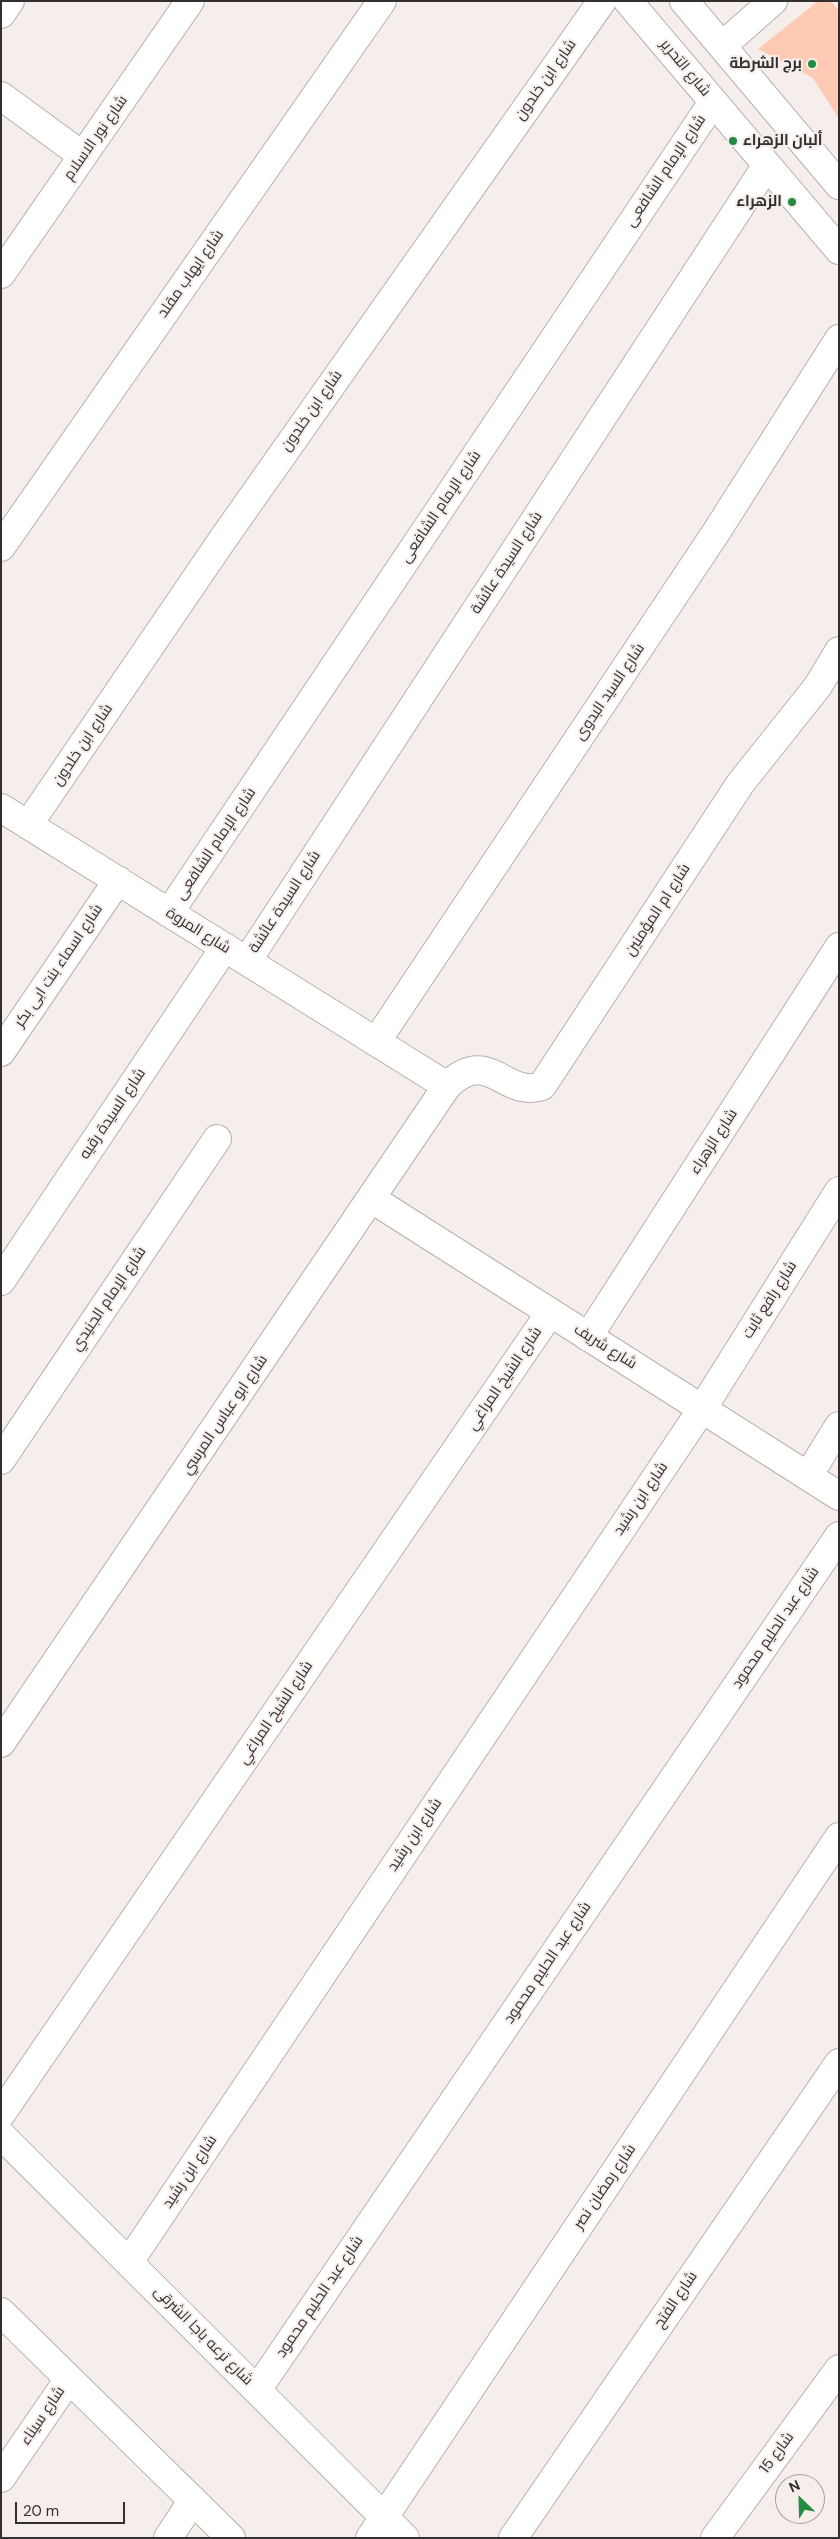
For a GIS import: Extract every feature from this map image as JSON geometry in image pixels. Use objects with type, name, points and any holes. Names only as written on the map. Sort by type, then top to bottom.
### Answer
[{"type":"street","points":[[1,14],[10,1]]},
{"type":"street","name":"شارع نور الاسلام","points":[[1,274],[190,1]]},
{"type":"street","name":"شارع ايهاب مقلد","points":[[1,547],[382,1]]},
{"type":"street","name":"شارع ابن خلدون","points":[[28,825],[228,531],[602,1]]},
{"type":"street","name":"شارع التحرير","points":[[628,1],[839,250]]},
{"type":"street","points":[[684,1],[839,184]]},
{"type":"street","points":[[722,46],[773,1]]},
{"type":"street","points":[[1,96],[83,156]]},
{"type":"street","name":"شارع الإمام الشافعى","points":[[169,913],[713,102]]},
{"type":"street","name":"شارع السيدة عائشة","points":[[236,954],[772,172],[809,149]]},
{"type":"street","name":"شارع السيد البدوى","points":[[376,1042],[715,534],[839,339]]},
{"type":"street","name":"شارع ام المؤمنين","points":[[447,1086],[463,1073],[483,1070],[532,1090],[542,1086],[740,784],[818,686],[839,651]]},
{"type":"street","name":"شارع المروة","points":[[1,808],[447,1086]]},
{"type":"street","name":"شارع اسماء بنت ابى بكر","points":[[1,1052],[118,880]]},
{"type":"street","name":"شارع الزهراء","points":[[588,1337],[839,946]]},
{"type":"street","name":"شارع السيدة رقيه","points":[[1,1281],[236,954]]},
{"type":"street","name":"شارع ابو عباس المرسي","points":[[1,1742],[372,1199],[447,1086]]},
{"type":"street","name":"شارع الإمام الجنيدي","points":[[1,1460],[217,1139]]},
{"type":"street","name":"شارع رافع ثابت","points":[[702,1409],[839,1191]]},
{"type":"street","name":"شارع شريف","points":[[372,1199],[839,1496]]},
{"type":"street","name":"شارع الشيخ المراغي","points":[[1,2114],[550,1312]]},
{"type":"street","name":"شارع ابن رشيد","points":[[129,2262],[702,1409]]},
{"type":"street","points":[[808,1476],[839,1426]]},
{"type":"street","name":"شارع عبد الحليم محمود","points":[[257,2390],[839,1536]]},
{"type":"street","name":"شارع رمضان نصر","points":[[377,2527],[839,1837]]},
{"type":"street","name":"شارع الفتح","points":[[513,2538],[839,2063]]},
{"type":"street","name":"شارع ترعه باجا الشرقى","points":[[1,2135],[257,2390],[377,2527],[405,2538]]},
{"type":"street","points":[[1,2312],[231,2538]]},
{"type":"street","name":"شارع 15","points":[[715,2538],[839,2369]]},
{"type":"street","name":"شارع سيناء","points":[[1,2478],[68,2379]]},
{"type":"street","points":[[168,2538],[193,2500]]},
{"type":"building","name":"برج الشرطة","points":[[818,1],[831,1],[839,11],[839,119],[813,78],[758,49]]},
{"type":"place","name":"برج الشرطة","points":[[812,64]]},
{"type":"place","name":"ألبان الزهراء","points":[[733,141]]},
{"type":"place","name":"الزهراء","points":[[792,202]]}]
